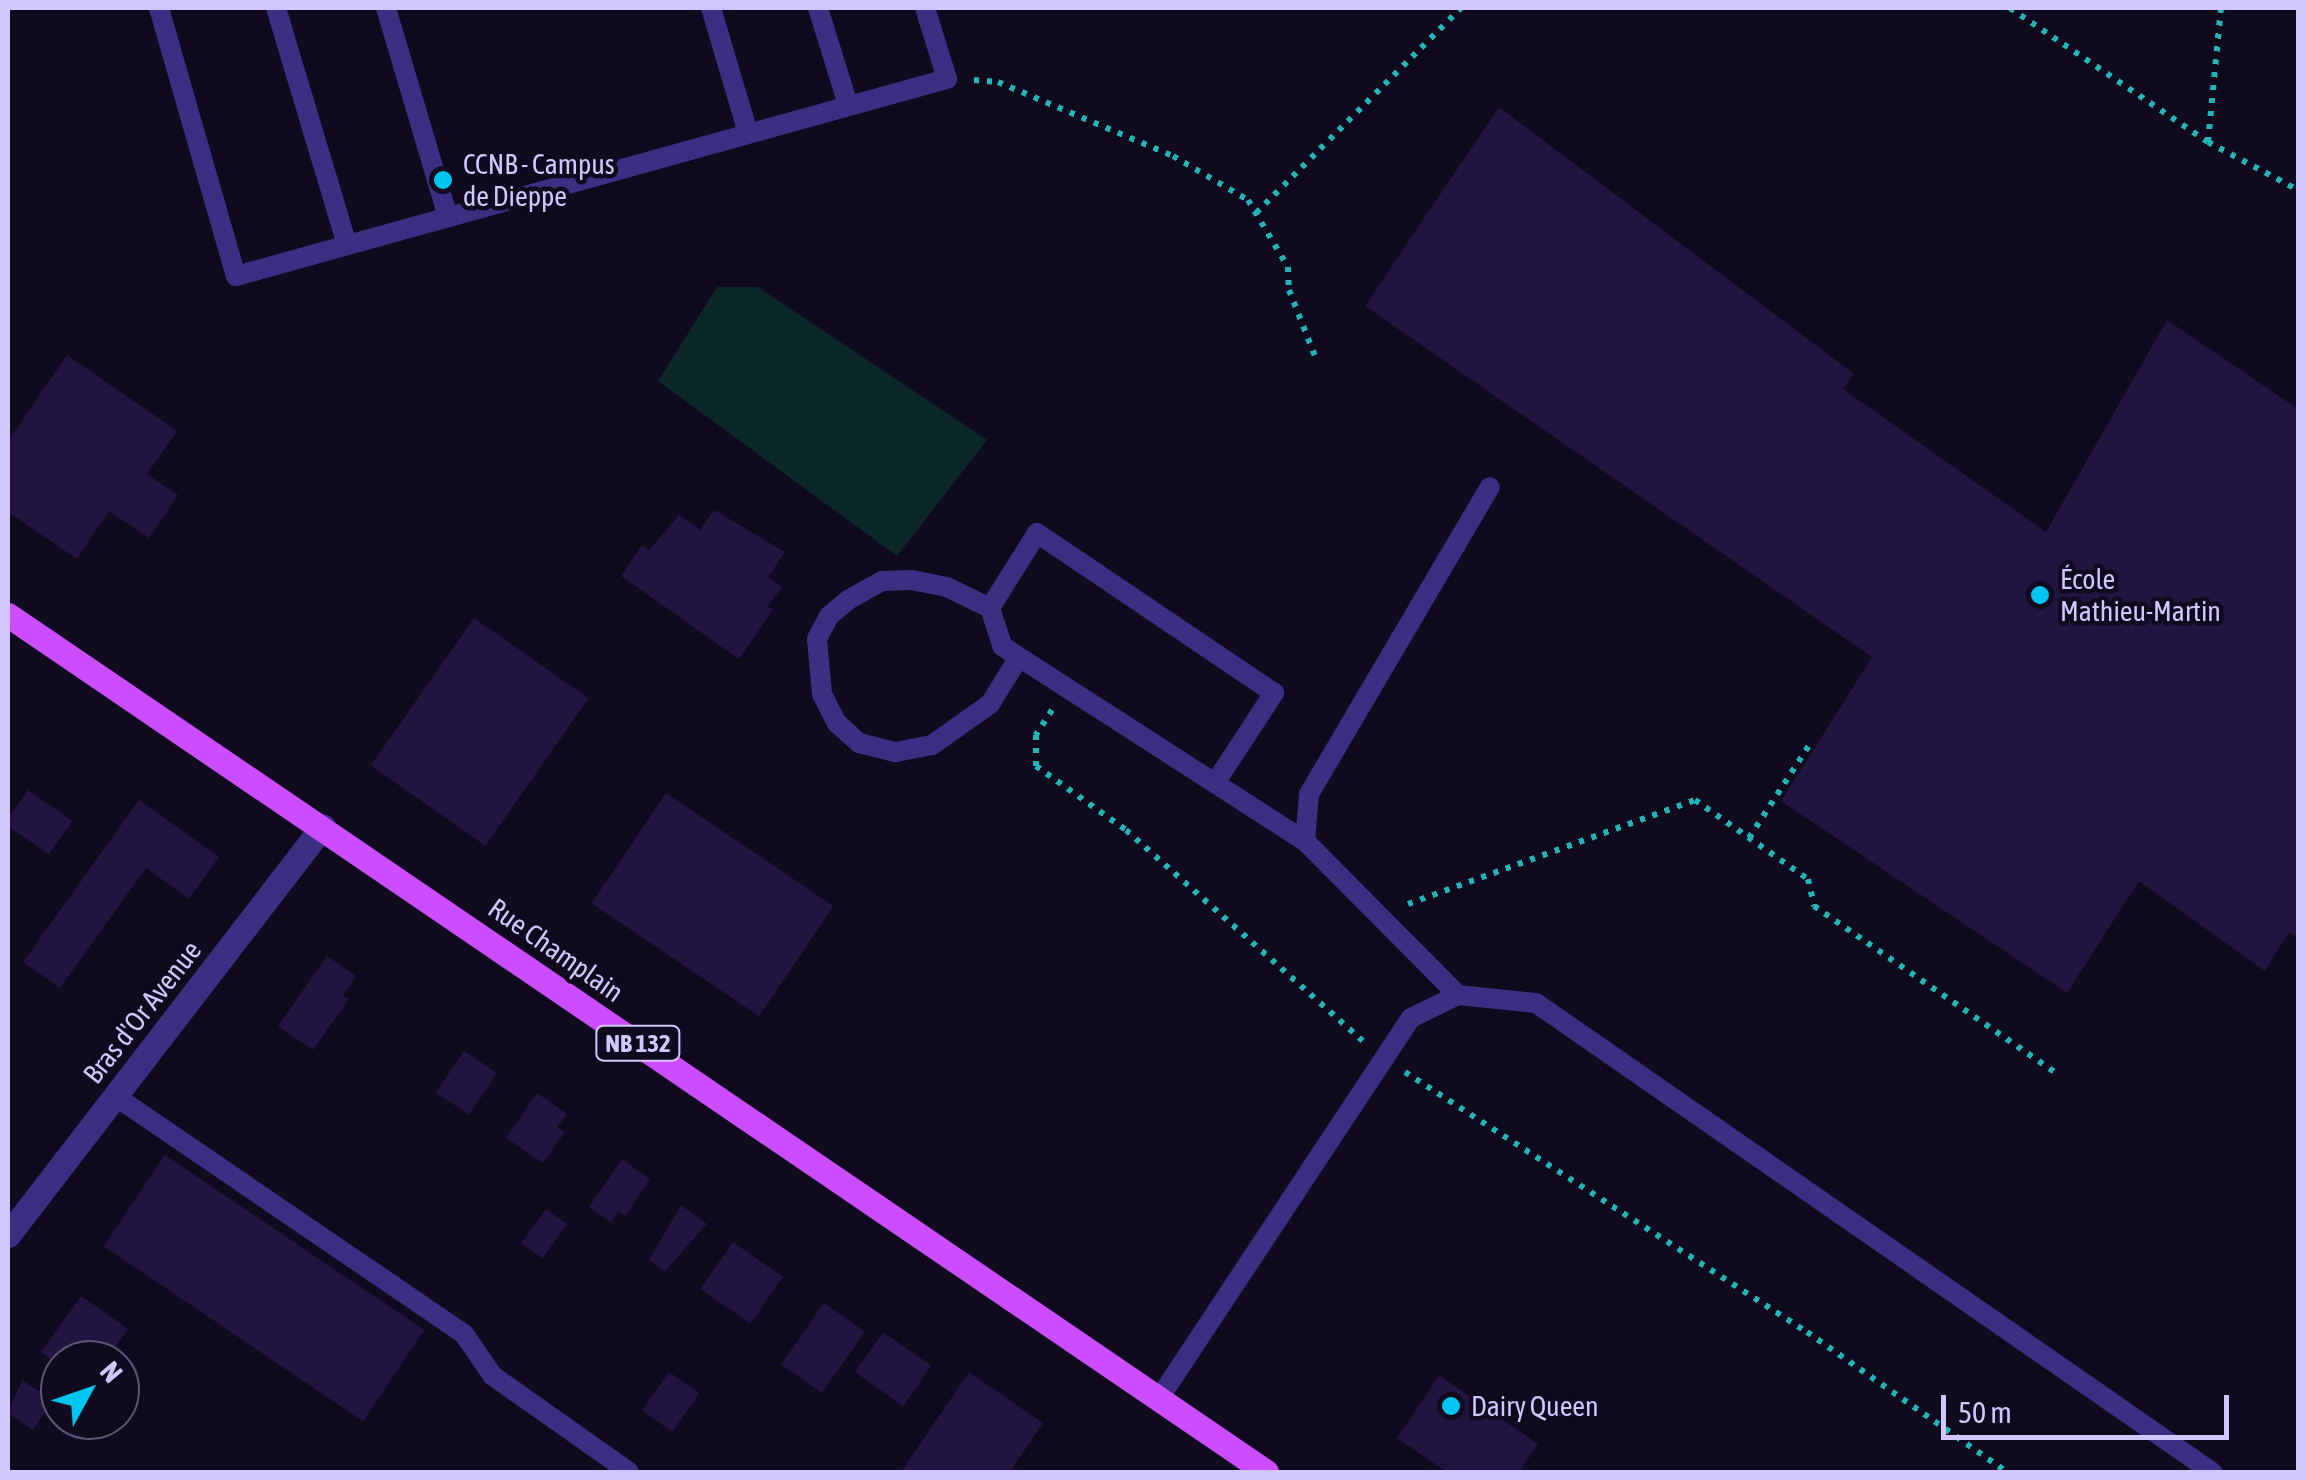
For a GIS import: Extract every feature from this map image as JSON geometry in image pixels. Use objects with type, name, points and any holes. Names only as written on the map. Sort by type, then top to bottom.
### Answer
[{"type":"main road","name":"Rue Champlain","points":[[8,615],[1266,1472]]},
{"type":"street","name":"Bras d'Or Avenue","points":[[8,1234],[323,826]]},
{"type":"lane","points":[[159,8],[236,276],[948,79],[926,8]]},
{"type":"lane","points":[[276,8],[347,245]]},
{"type":"lane","points":[[386,8],[448,217]]},
{"type":"lane","points":[[711,8],[748,133]]},
{"type":"lane","points":[[818,8],[848,104]]},
{"type":"lane","points":[[1305,841],[1309,794],[1490,487]]},
{"type":"lane","points":[[1215,783],[1274,693],[1037,533],[990,608],[1002,646],[1305,841],[1458,995]]},
{"type":"lane","points":[[990,608],[912,580],[882,581],[848,600],[828,616],[816,639],[822,694],[837,723],[859,742],[896,752],[932,746],[990,704],[1019,658]]},
{"type":"lane","points":[[1158,1400],[1411,1018],[1458,995],[1536,1003],[2212,1472]]},
{"type":"lane","points":[[115,1096],[464,1334],[493,1376],[629,1472]]},
{"type":"path","points":[[1256,213],[1461,8]]},
{"type":"path","points":[[2010,8],[2208,142],[2298,190]]},
{"type":"path","points":[[2208,142],[2221,8]]},
{"type":"path","points":[[948,79],[998,82],[1173,156],[1248,200],[1288,267],[1289,290],[1315,356]]},
{"type":"path","points":[[1066,688],[1036,735],[1036,766],[1126,830],[1384,1059],[1808,1332],[2008,1472]]},
{"type":"path","points":[[1749,838],[1811,742]]},
{"type":"path","points":[[1379,915],[1695,800],[1808,879],[1814,906],[2056,1073]]},
{"type":"green space","points":[[717,287],[758,287],[987,440],[897,556],[658,381]]},
{"type":"building","name":"École Mathieu-Martin","points":[[1499,107],[1854,374],[1843,389],[2046,532],[2167,320],[2298,409],[2298,939],[2289,932],[2265,971],[2139,881],[2067,993],[1781,801],[1872,657],[1365,306]]},
{"type":"building","points":[[67,355],[177,431],[147,474],[178,495],[149,538],[109,511],[77,559],[8,512],[8,441]]},
{"type":"building","points":[[714,510],[785,552],[768,577],[782,587],[768,606],[773,610],[739,659],[621,576],[642,545],[649,550],[679,515],[700,530]]},
{"type":"building","points":[[474,618],[589,698],[485,846],[371,765]]},
{"type":"building","points":[[28,790],[72,821],[49,855],[8,826],[8,819]]},
{"type":"building","points":[[666,793],[833,906],[759,1016],[592,903]]},
{"type":"building","points":[[139,800],[219,857],[189,899],[146,868],[60,988],[23,962]]},
{"type":"building","points":[[327,956],[356,976],[343,995],[349,999],[313,1050],[278,1026]]},
{"type":"building","points":[[464,1051],[497,1073],[469,1115],[436,1092]]},
{"type":"building","points":[[537,1093],[567,1114],[557,1127],[565,1132],[543,1163],[506,1138]]},
{"type":"building","points":[[165,1155],[424,1330],[363,1421],[103,1246]]},
{"type":"building","points":[[622,1159],[650,1179],[625,1216],[618,1211],[611,1222],[589,1207]]},
{"type":"building","points":[[681,1205],[707,1224],[665,1271],[649,1260]]},
{"type":"building","points":[[546,1209],[567,1224],[542,1258],[521,1243]]},
{"type":"building","points":[[733,1242],[783,1277],[750,1324],[700,1289]]},
{"type":"building","points":[[81,1296],[128,1329],[120,1340],[50,1340]]},
{"type":"building","points":[[824,1303],[865,1332],[822,1393],[781,1364]]},
{"type":"building","points":[[883,1332],[931,1366],[903,1406],[855,1372]]},
{"type":"building","points":[[669,1372],[699,1393],[672,1432],[642,1411]]},
{"type":"building","points":[[969,1372],[1043,1423],[1010,1472],[901,1472]]},
{"type":"building","name":"Dairy Queen","points":[[1439,1375],[1538,1444],[1519,1472],[1447,1472],[1397,1438]]},
{"type":"building","points":[[22,1380],[40,1392],[40,1420],[33,1430],[8,1413]]},
{"type":"place","name":"CCNB - Campus de Dieppe","points":[[443,180]]},
{"type":"place","name":"École Mathieu-Martin","points":[[2040,595]]},
{"type":"place","name":"Dairy Queen","points":[[1451,1406]]}]
